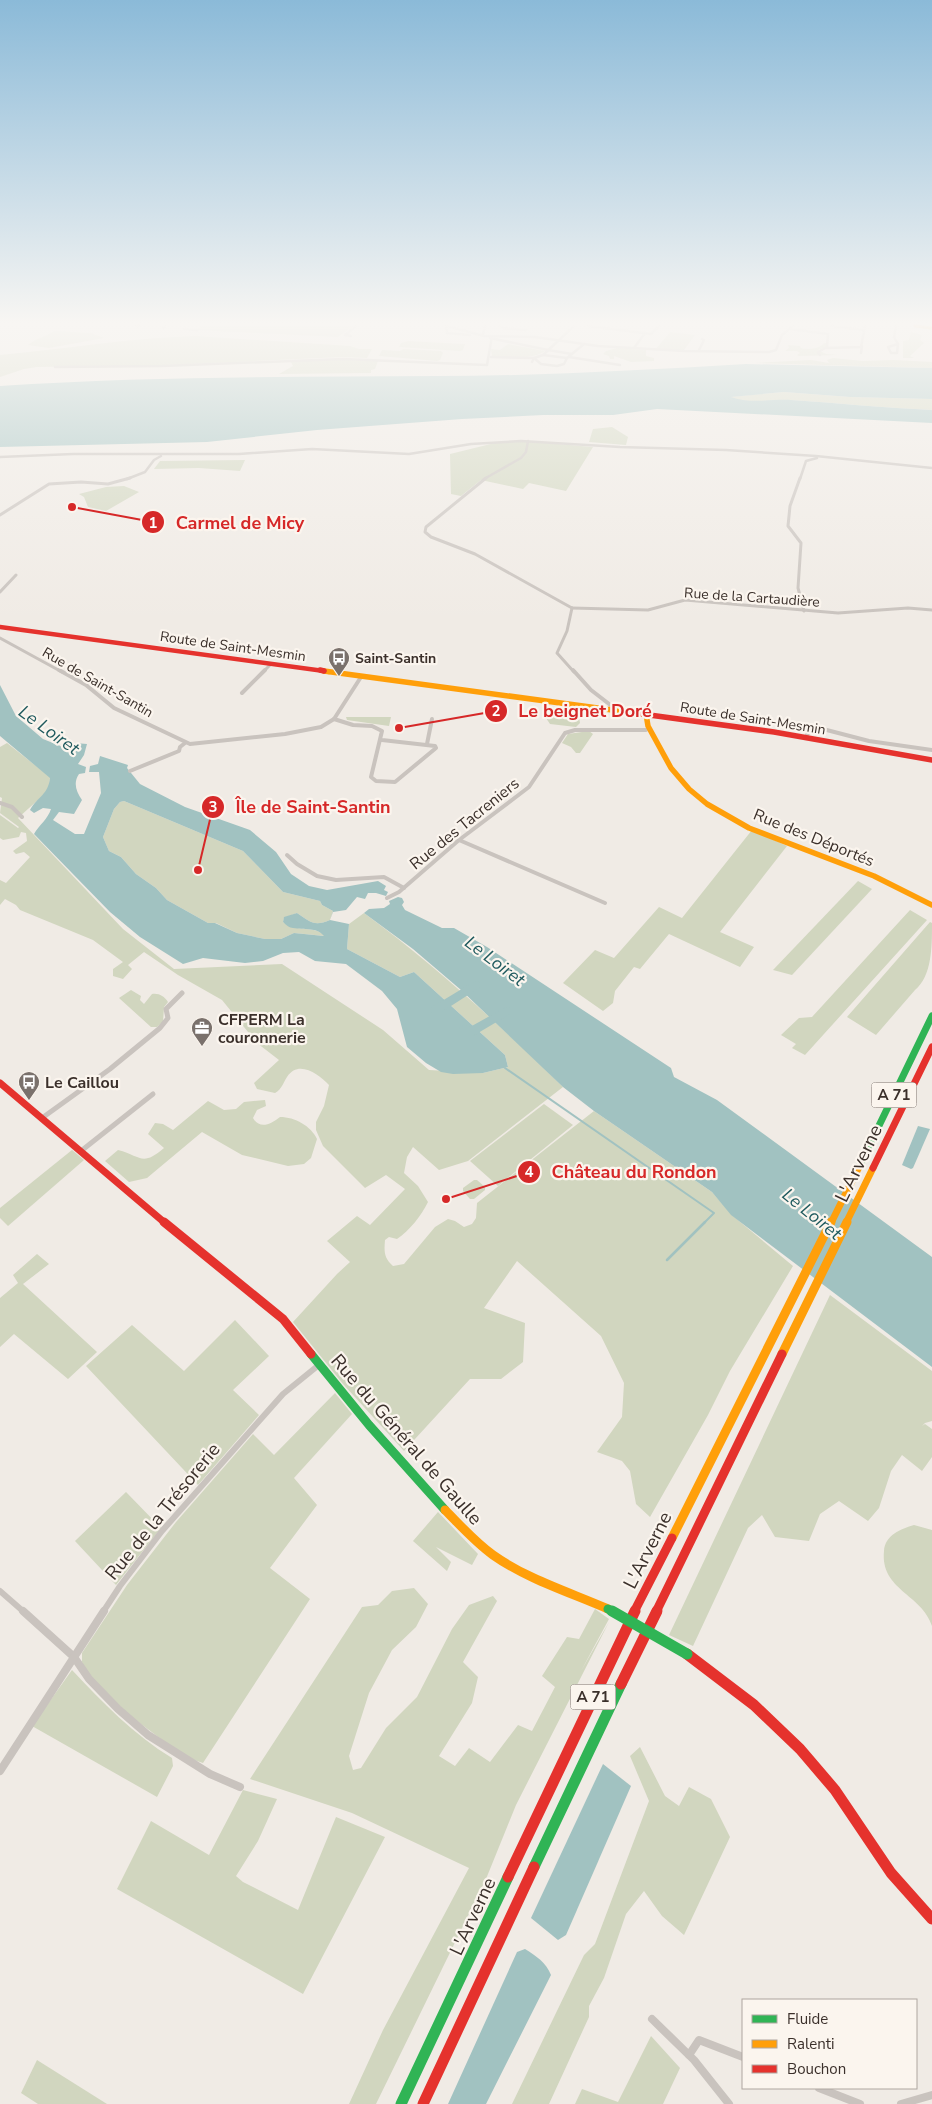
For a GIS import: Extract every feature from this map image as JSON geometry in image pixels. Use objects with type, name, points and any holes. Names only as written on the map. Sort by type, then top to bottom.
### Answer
[{"type":"main road","name":"Route de Saint-Mesmin","points":[[2,627],[646,714],[806,737],[932,760]]},
{"type":"main road","points":[[646,714],[644,725],[646,730]]},
{"type":"main road","name":"Rue des Déportés","points":[[646,730],[655,736],[673,771],[682,781],[696,794],[723,812],[769,837],[867,873],[932,905]]},
{"type":"main road","name":"L'Arverne","points":[[401,2104],[622,1636],[856,1174],[932,1016]]},
{"type":"main road","name":"L'Arverne","points":[[423,2104],[638,1647],[932,1047]]},
{"type":"main road","name":"Rue du Général de Gaulle","points":[[0,1083],[184,1239],[265,1303],[297,1335],[369,1425],[440,1506],[473,1539],[495,1556],[520,1570],[608,1609],[687,1654],[740,1694],[813,1764],[838,1794],[892,1874],[932,1919]]},
{"type":"street","points":[[528,441],[526,452],[521,458],[470,490],[426,527],[425,532],[431,537],[475,554],[512,573],[572,608],[568,631],[556,653],[591,690],[613,707],[614,710]]},
{"type":"street","points":[[0,457],[73,454],[240,454],[312,450],[409,454],[471,444],[528,441],[626,448],[777,453],[932,467]]},
{"type":"street","points":[[777,453],[807,460],[815,458],[875,461]]},
{"type":"street","points":[[0,515],[50,484],[108,484],[122,482],[145,472],[154,460],[163,455]]},
{"type":"street","points":[[804,611],[798,588],[801,543],[788,526],[790,506],[807,460]]},
{"type":"street","points":[[0,592],[16,575]]},
{"type":"street","name":"Rue de la Cartaudière","points":[[572,608],[648,610],[685,600],[852,614],[886,609],[932,610]]},
{"type":"street","name":"Rue de Saint-Santin","points":[[0,638],[86,685],[114,708],[185,743],[193,744],[295,733],[321,727],[334,719]]},
{"type":"street","points":[[242,693],[271,664]]},
{"type":"street","points":[[361,677],[334,719],[353,725],[378,727],[382,731],[382,740],[371,777],[379,782],[395,782],[434,752],[436,747],[427,744],[382,740]]},
{"type":"street","points":[[427,744],[432,719]]},
{"type":"street","points":[[806,737],[810,729],[819,728],[869,741],[932,750]]},
{"type":"street","name":"Rue des Tacreniers","points":[[386,898],[393,896],[404,888],[460,840],[529,787],[565,733],[575,730],[646,730]]},
{"type":"street","points":[[130,770],[179,751],[180,747],[185,743]]},
{"type":"street","points":[[0,803],[12,807],[22,817]]},
{"type":"street","points":[[460,840],[605,903]]},
{"type":"street","points":[[287,855],[297,864],[317,876],[336,880],[384,877],[404,888]]},
{"type":"street","points":[[42,1118],[110,1069],[160,1028],[168,1018],[166,1009],[182,993]]},
{"type":"street","points":[[81,1151],[153,1094]]},
{"type":"street","name":"Rue de la Trésorerie","points":[[0,1771],[120,1586],[162,1531],[283,1394],[320,1364]]},
{"type":"street","points":[[0,1591],[74,1657],[89,1679],[118,1709],[148,1735],[210,1774],[240,1786]]},
{"type":"street","points":[[652,2019],[689,2055],[729,2104]]},
{"type":"street","points":[[689,2055],[699,2040],[742,2058]]},
{"type":"street","points":[[822,2089],[860,2104]]},
{"type":"street","points":[[901,2104],[932,2094]]},
{"type":"green space","points":[[612,427],[628,437],[626,445],[589,442],[593,429]]},
{"type":"green space","points":[[499,442],[534,442],[593,447],[566,491],[529,483],[523,489],[481,480],[461,496],[451,494],[450,454]]},
{"type":"green space","points":[[245,460],[240,471],[199,468],[154,469],[160,461]]},
{"type":"green space","points":[[124,486],[139,492],[106,511],[88,507],[84,497],[79,494],[106,487]]},
{"type":"green space","points":[[549,711],[572,714],[579,717],[580,723],[576,727],[550,724],[544,715]]},
{"type":"green space","points":[[346,717],[391,717],[389,726],[347,720]]},
{"type":"green space","points":[[589,731],[593,734],[580,753],[576,753],[571,747],[562,743],[568,734]]},
{"type":"green space","points":[[7,743],[50,777],[49,790],[18,818],[123,929],[174,969],[282,964],[383,1030],[429,1070],[483,1073],[508,1067],[505,1055],[414,972],[400,977],[347,949],[349,924],[364,913],[417,954],[467,997],[563,1087],[468,1161],[439,1170],[413,1147],[407,1157],[404,1173],[418,1186],[428,1202],[411,1227],[397,1239],[389,1237],[385,1240],[385,1254],[393,1266],[404,1264],[435,1227],[448,1219],[464,1227],[472,1224],[476,1218],[477,1203],[594,1111],[712,1192],[733,1216],[793,1266],[730,1371],[708,1415],[650,1517],[636,1504],[630,1471],[622,1461],[597,1452],[622,1417],[624,1383],[601,1336],[517,1261],[484,1308],[525,1323],[523,1362],[501,1379],[470,1379],[404,1451],[343,1384],[293,1322],[350,1262],[327,1241],[357,1216],[370,1225],[405,1189],[386,1175],[365,1188],[323,1146],[316,1130],[316,1122],[324,1106],[329,1085],[320,1077],[309,1070],[297,1069],[287,1077],[281,1088],[275,1093],[257,1089],[254,1083],[279,1060],[257,1043],[222,1000],[178,975],[144,952],[128,965],[132,969],[123,979],[113,976],[113,969],[123,962],[93,940],[20,910],[16,905],[5,899],[0,905],[0,880],[6,883],[30,857],[24,852],[16,854],[13,851],[27,841],[26,833],[21,832],[19,837],[3,840],[0,838],[0,815],[19,827],[0,813],[2,798],[0,797],[0,747]]},
{"type":"green space","points":[[124,801],[243,851],[283,892],[320,901],[322,905],[333,911],[330,920],[316,923],[297,913],[284,918],[283,922],[294,927],[316,931],[325,936],[294,933],[281,939],[265,939],[237,933],[216,923],[208,923],[167,900],[156,888],[136,874],[121,857],[109,851],[103,837],[114,809],[120,802]]},
{"type":"green space","points":[[752,830],[787,846],[720,932],[754,947],[740,967],[669,934],[640,969],[634,967],[615,991],[613,1003],[603,1011],[563,983],[595,950],[614,958],[659,907],[682,918]]},
{"type":"green space","points":[[858,881],[872,889],[792,975],[773,970]]},
{"type":"green space","points":[[910,910],[927,920],[805,1055],[792,1048],[796,1044],[781,1035],[799,1018],[812,1017]]},
{"type":"green space","points":[[930,922],[932,923],[932,942],[930,960],[921,984],[876,1035],[847,1017]]},
{"type":"green space","points":[[131,990],[141,996],[140,1000],[144,1004],[152,994],[165,998],[168,1002],[164,1007],[163,1022],[157,1027],[151,1027],[119,998]]},
{"type":"green space","points":[[265,1100],[266,1106],[257,1110],[253,1118],[256,1122],[266,1125],[280,1117],[286,1117],[307,1126],[314,1134],[317,1139],[311,1158],[304,1164],[288,1166],[242,1155],[202,1132],[147,1178],[129,1182],[105,1161],[118,1150],[146,1159],[157,1154],[164,1148],[148,1134],[155,1123],[163,1124],[173,1130],[208,1101],[224,1110],[236,1109],[244,1102]]},
{"type":"green space","points":[[544,1104],[573,1125],[498,1186],[470,1161]]},
{"type":"green space","points":[[72,1150],[84,1160],[8,1226],[0,1218],[0,1208]]},
{"type":"green space","points":[[477,1180],[485,1187],[485,1190],[474,1199],[470,1199],[463,1191],[463,1188]]},
{"type":"green space","points":[[37,1254],[49,1264],[23,1284],[97,1352],[68,1379],[14,1334],[0,1347],[0,1298],[18,1283],[13,1275]]},
{"type":"green space","points":[[830,1295],[932,1371],[932,1421],[925,1423],[922,1426],[925,1424],[932,1429],[932,1457],[922,1471],[902,1455],[891,1471],[879,1508],[868,1521],[839,1501],[820,1514],[809,1541],[775,1537],[762,1515],[748,1528],[693,1646],[669,1635]]},
{"type":"green space","points":[[235,1320],[269,1356],[233,1390],[259,1415],[198,1485],[86,1366],[132,1325],[184,1371]]},
{"type":"green space","points":[[335,1393],[352,1414],[294,1478],[317,1505],[270,1568],[310,1599],[203,1763],[185,1757],[129,1715],[86,1672],[82,1662],[82,1653],[127,1585],[176,1522],[253,1434],[274,1455]]},
{"type":"green space","points":[[126,1492],[161,1528],[116,1585],[75,1541]]},
{"type":"green space","points":[[438,1512],[478,1554],[472,1565],[436,1547],[451,1562],[447,1571],[413,1541]]},
{"type":"green space","points":[[914,1525],[932,1530],[932,1626],[920,1606],[888,1575],[885,1564],[884,1551],[887,1541],[899,1531]]},
{"type":"green space","points":[[414,1588],[428,1604],[416,1627],[392,1650],[369,1693],[349,1756],[353,1770],[361,1768],[386,1728],[417,1697],[452,1629],[469,1605],[493,1596],[497,1601],[463,1662],[478,1677],[472,1703],[439,1756],[455,1766],[469,1748],[490,1762],[518,1725],[532,1731],[555,1687],[542,1676],[567,1637],[579,1639],[595,1609],[609,1619],[581,1671],[609,1622],[516,1805],[486,1879],[376,2104],[349,2104],[383,2030],[469,1868],[352,1813],[250,1779],[362,1607],[378,1605],[392,1591]]},
{"type":"green space","points":[[72,1670],[107,1706],[132,1728],[172,1758],[173,1766],[157,1797],[32,1726]]},
{"type":"green space","points":[[640,1747],[665,1796],[679,1806],[689,1787],[711,1799],[730,1837],[684,1935],[662,1916],[644,1891],[626,1914],[604,1978],[589,2006],[589,2017],[549,2104],[512,2104],[584,1955],[595,1944],[649,1801],[630,1756]]},
{"type":"green space","points":[[243,1790],[277,1799],[258,1841],[236,1876],[243,1882],[298,1910],[336,1817],[385,1837],[303,1994],[117,1889],[151,1821],[209,1855]]},
{"type":"green space","points":[[651,2036],[680,2068],[663,2104],[575,2104],[582,2089],[618,2102]]},
{"type":"green space","points":[[37,2060],[107,2104],[38,2104],[21,2093]]},
{"type":"water","points":[[0,424],[394,424],[207,442],[0,447]]},
{"type":"water","points":[[0,685],[16,716],[43,739],[63,747],[75,743],[87,744],[84,755],[78,764],[86,767],[85,773],[79,774],[76,784],[82,800],[74,814],[59,812],[53,820],[75,834],[84,834],[101,793],[99,772],[89,772],[90,766],[98,764],[100,756],[128,765],[127,768],[140,784],[185,807],[250,830],[276,852],[291,874],[309,886],[327,890],[378,881],[386,886],[384,890],[388,892],[386,896],[368,893],[365,899],[357,897],[346,910],[333,912],[330,920],[349,924],[347,949],[400,977],[414,972],[505,1055],[508,1067],[483,1073],[453,1074],[441,1072],[426,1063],[407,1047],[397,1009],[382,991],[346,964],[315,961],[299,952],[283,953],[263,961],[245,963],[203,958],[183,964],[140,937],[110,912],[34,834],[51,809],[43,808],[34,813],[30,810],[45,792],[50,778],[0,736]],"holes":[[[124,801],[243,851],[283,892],[320,901],[322,905],[333,911],[330,920],[316,923],[297,913],[284,917],[283,922],[289,927],[318,931],[324,936],[294,933],[281,939],[265,939],[237,933],[215,923],[208,923],[167,900],[156,888],[136,874],[121,857],[109,851],[103,837],[114,809],[120,802]]]},
{"type":"water","name":"Le Loiret","points":[[398,897],[402,898],[404,902],[402,905],[405,910],[442,928],[454,928],[487,947],[671,1068],[674,1077],[717,1100],[932,1257],[932,1367],[731,1215],[712,1192],[594,1111],[563,1087],[461,990],[413,949],[364,913],[369,909],[384,908],[390,904],[389,901]]},
{"type":"water","points":[[918,1126],[930,1129],[911,1169],[902,1165]]},
{"type":"water","points":[[603,1764],[631,1786],[566,1935],[558,1940],[531,1918]]},
{"type":"water","points":[[525,1949],[543,1963],[551,1975],[486,2104],[448,2104],[517,1952]]},
{"type":"waterway","points":[[436,1010],[475,985]]},
{"type":"waterway","points":[[464,1029],[469,1033],[506,1011]]},
{"type":"waterway","points":[[505,1068],[714,1213],[667,1260]]},
{"type":"traffic: fast","points":[[859,1167],[932,1016]]},
{"type":"traffic: fast","points":[[311,1354],[369,1425],[445,1510]]},
{"type":"traffic: fast","points":[[608,1609],[687,1654]]},
{"type":"traffic: fast","points":[[534,1867],[621,1684]]},
{"type":"traffic: fast","points":[[401,2104],[508,1877]]},
{"type":"traffic: slow","points":[[324,671],[642,714]]},
{"type":"traffic: slow","points":[[646,714],[648,726],[673,771],[689,789],[707,804],[749,828],[874,876],[932,905]]},
{"type":"traffic: slow","points":[[672,1538],[859,1167]]},
{"type":"traffic: slow","points":[[782,1354],[873,1168]]},
{"type":"traffic: slow","points":[[445,1510],[480,1545],[506,1563],[534,1578],[608,1609]]},
{"type":"traffic: jam","points":[[0,627],[324,671]]},
{"type":"traffic: jam","points":[[642,714],[774,732],[932,760]]},
{"type":"traffic: jam","points":[[873,1168],[932,1047]]},
{"type":"traffic: jam","points":[[0,1083],[184,1239],[265,1303],[283,1319],[311,1354]]},
{"type":"traffic: jam","points":[[621,1684],[782,1354]]},
{"type":"traffic: jam","points":[[508,1877],[622,1636],[672,1538]]},
{"type":"traffic: jam","points":[[687,1654],[754,1705],[800,1749],[835,1790],[891,1873],[932,1919]]},
{"type":"traffic: jam","points":[[423,2104],[534,1867]]},
{"type":"place","name":"Carmel de Micy","points":[[72,507]]},
{"type":"place","name":"Saint-Santin","points":[[339,677]]},
{"type":"place","name":"Le beignet Doré","points":[[399,728]]},
{"type":"place","name":"Île de Saint-Santin","points":[[198,870]]},
{"type":"place","name":"CFPERM La couronnerie","points":[[202,1047]]},
{"type":"place","name":"Le Caillou","points":[[29,1101]]},
{"type":"place","name":"Château du Rondon","points":[[446,1199]]}]
